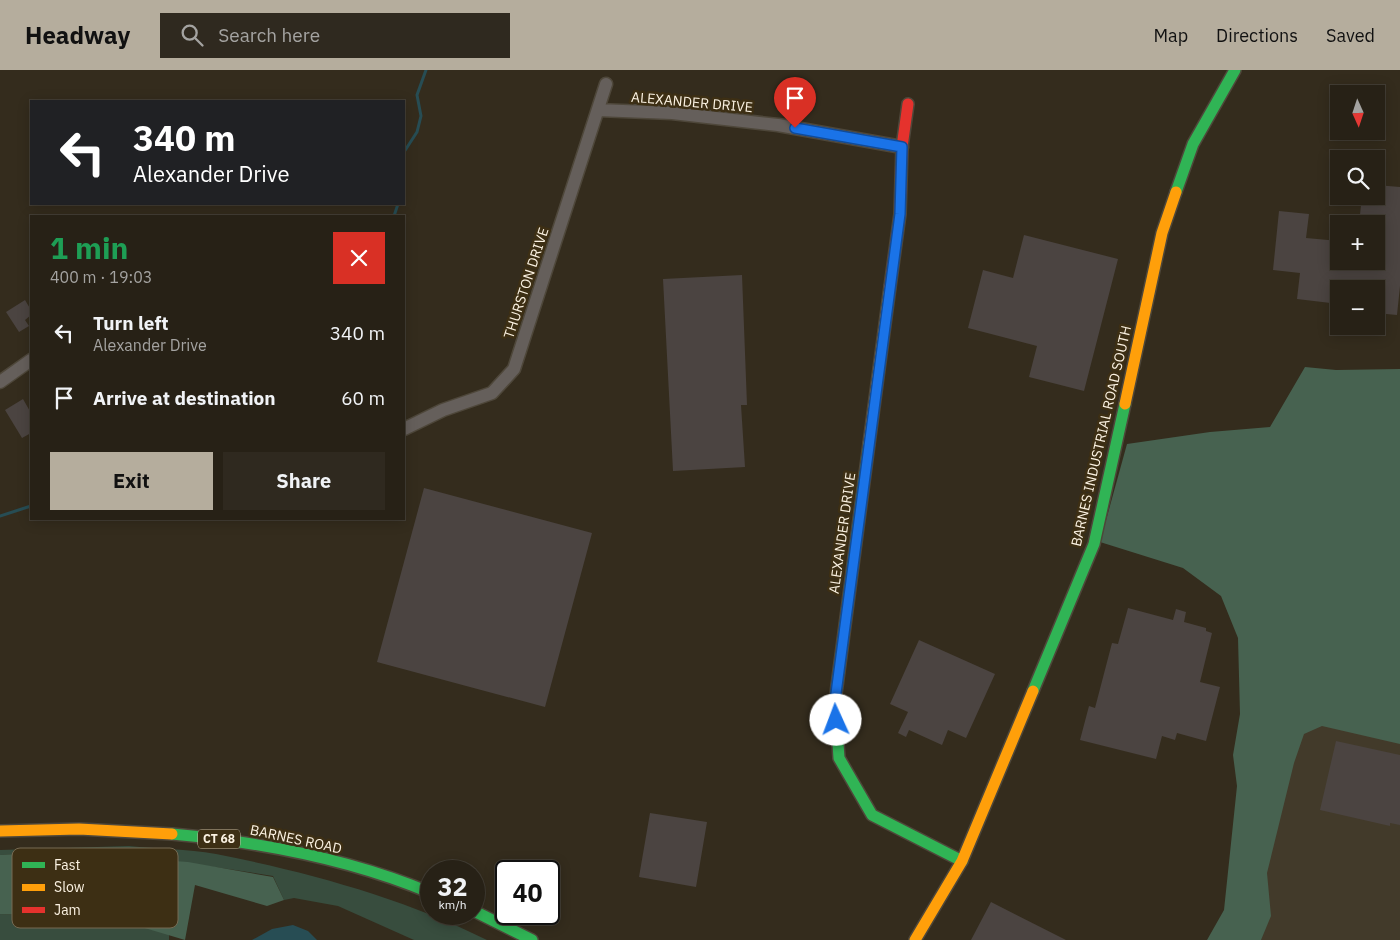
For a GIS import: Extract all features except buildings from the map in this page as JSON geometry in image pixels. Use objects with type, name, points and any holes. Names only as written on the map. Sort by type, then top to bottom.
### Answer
[{"type":"street","name":"BARNES INDUSTRIAL ROAD SOUTH","points":[[915,940],[962,861],[1094,544],[1162,233],[1192,144],[1235,70]]},
{"type":"street","name":"THURSTON DRIVE","points":[[405,429],[443,410],[492,392],[514,368],[606,84]]},
{"type":"street","name":"ALEXANDER DRIVE","points":[[908,104],[902,147],[900,214],[835,701],[839,758],[872,815],[962,861]]},
{"type":"street","name":"ALEXANDER DRIVE","points":[[598,110],[672,113],[778,125],[902,147]]},
{"type":"street","points":[[0,382],[30,361]]},
{"type":"street","name":"BARNES ROAD","points":[[0,831],[114,828],[174,832],[266,846],[343,864],[420,889]]},
{"type":"street","points":[[485,916],[532,940]]},
{"type":"shaded area","points":[[1270,702],[1400,729],[1400,940],[1225,940]]},
{"type":"green space","points":[[1305,367],[1336,370],[1400,369],[1400,744],[1322,726],[1304,734],[1294,763],[1267,873],[1271,916],[1261,940],[1207,940],[1224,910],[1237,786],[1233,755],[1240,714],[1238,638],[1221,596],[1183,568],[1100,542],[1127,444],[1210,432],[1270,427]]},
{"type":"green space","points":[[129,846],[155,848],[64,848]]},
{"type":"green space","points":[[0,850],[12,850],[12,855],[0,855]]},
{"type":"green space","points":[[178,850],[216,854],[320,878],[420,910],[420,925],[455,925],[487,940],[414,940],[338,906],[294,898],[284,900],[273,876],[178,862]]},
{"type":"green space","points":[[12,854],[12,914],[0,914],[0,855]]},
{"type":"green space","points":[[178,861],[273,877],[284,900],[267,906],[195,885],[185,940],[145,928],[178,928]]},
{"type":"green space","points":[[0,914],[12,914],[12,928],[147,928],[169,934],[169,940],[0,940]]},
{"type":"water","points":[[293,925],[308,931],[317,940],[252,940],[272,929]]},
{"type":"waterway","points":[[405,150],[417,132],[421,116],[417,95],[426,70]]},
{"type":"waterway","points":[[394,215],[398,205]]},
{"type":"waterway","points":[[0,516],[30,506]]},
{"type":"traffic: fast","points":[[1176,192],[1193,144],[1235,70]]},
{"type":"traffic: fast","points":[[1033,691],[1094,544],[1125,404]]},
{"type":"traffic: fast","points":[[869,444],[835,701],[839,758],[872,815],[962,861]]},
{"type":"traffic: fast","points":[[172,834],[205,837],[304,854],[369,871],[420,889]]},
{"type":"traffic: fast","points":[[485,916],[532,940]]},
{"type":"traffic: slow","points":[[1125,404],[1162,233],[1176,192]]},
{"type":"traffic: slow","points":[[869,444],[890,287]]},
{"type":"traffic: slow","points":[[915,940],[962,861],[1033,691]]},
{"type":"traffic: slow","points":[[0,831],[79,829],[172,834]]},
{"type":"traffic: jam","points":[[890,287],[900,214],[902,147],[908,104]]},
{"type":"route","points":[[795,128],[902,147],[900,214],[835,701],[836,720]]}]
